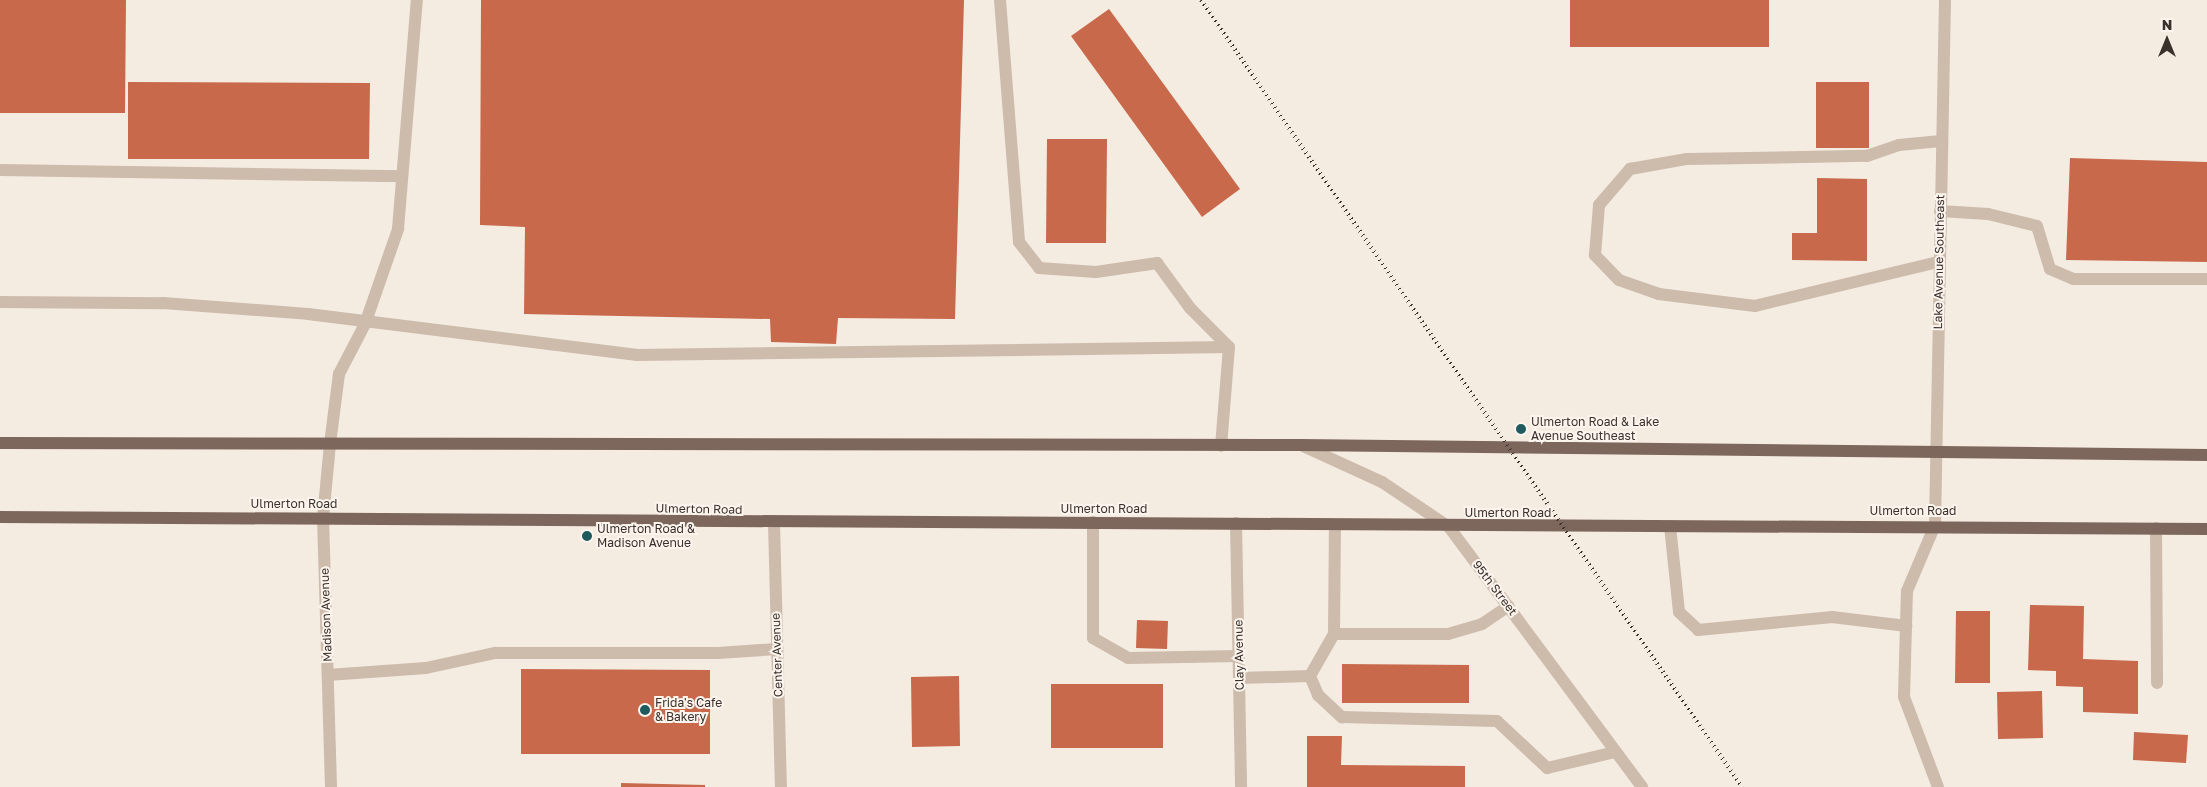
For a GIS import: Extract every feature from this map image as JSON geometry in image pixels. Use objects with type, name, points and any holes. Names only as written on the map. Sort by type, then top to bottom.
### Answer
[{"type":"main road","points":[[0,443],[1302,445],[1938,450],[2207,456]]},
{"type":"main road","name":"Ulmerton Road","points":[[0,517],[323,518],[774,523],[1093,522],[1449,527],[1935,524],[2207,529]]},
{"type":"street","name":"Madison Avenue","points":[[331,787],[323,518],[330,444],[339,374],[365,324],[398,229],[416,0]]},
{"type":"street","points":[[1000,0],[1019,242],[1040,268],[1096,272],[1158,264],[1190,308],[1230,347]]},
{"type":"street","name":"Lake Avenue Southeast","points":[[1935,524],[1938,450],[1938,262],[1945,0]]},
{"type":"street","points":[[1938,262],[1755,306],[1659,294],[1619,280],[1595,255],[1599,206],[1630,170],[1687,159],[1867,156],[1899,145],[1941,141]]},
{"type":"street","points":[[0,170],[402,176]]},
{"type":"street","points":[[1940,211],[1988,214],[2037,226],[2050,269],[2074,279],[2207,279]]},
{"type":"street","points":[[0,302],[163,303],[308,314],[365,324],[637,355],[1230,347]]},
{"type":"street","points":[[1221,446],[1230,347]]},
{"type":"street","name":"95th Street","points":[[1302,445],[1382,482],[1449,527],[1642,787]]},
{"type":"street","points":[[1093,522],[1093,638],[1128,658],[1240,656]]},
{"type":"street","name":"Center Avenue","points":[[774,523],[781,787]]},
{"type":"street","name":"Clay Avenue","points":[[1236,523],[1241,787]]},
{"type":"street","points":[[1935,524],[1907,592],[1904,697],[1938,787]]},
{"type":"street","points":[[1310,676],[1334,634],[1336,526]]},
{"type":"street","points":[[1670,526],[1679,612],[1698,630],[1832,617],[1906,626]]},
{"type":"street","points":[[2156,528],[2157,683]]},
{"type":"street","points":[[1334,634],[1448,634],[1482,624],[1509,606]]},
{"type":"street","points":[[328,675],[426,668],[495,653],[718,653],[777,649]]},
{"type":"street","points":[[1310,676],[1318,695],[1342,717],[1497,721],[1547,768],[1615,752]]},
{"type":"street","points":[[1240,678],[1310,676]]},
{"type":"building","points":[[0,0],[126,0],[125,113],[0,113]]},
{"type":"building","points":[[481,0],[964,0],[955,319],[838,318],[836,344],[771,342],[770,319],[524,314],[525,227],[480,225]]},
{"type":"building","points":[[1570,0],[1769,0],[1769,47],[1570,47]]},
{"type":"building","points":[[1109,9],[1240,189],[1202,217],[1071,36]]},
{"type":"building","points":[[128,82],[370,83],[369,159],[128,159]]},
{"type":"building","points":[[1816,82],[1869,82],[1869,148],[1816,148]]},
{"type":"building","points":[[1047,139],[1107,139],[1106,243],[1046,243]]},
{"type":"building","points":[[2070,158],[2207,162],[2207,262],[2066,260]]},
{"type":"building","points":[[1817,178],[1867,179],[1867,261],[1792,260],[1792,233],[1817,233]]},
{"type":"building","points":[[2030,605],[2084,606],[2083,659],[2138,661],[2138,714],[2083,712],[2083,687],[2056,686],[2056,671],[2028,670]]},
{"type":"building","points":[[1956,611],[1990,611],[1990,683],[1955,683]]},
{"type":"building","points":[[1137,620],[1168,621],[1167,649],[1136,648]]},
{"type":"building","points":[[1342,664],[1469,665],[1469,703],[1342,703]]},
{"type":"building","points":[[521,669],[710,670],[710,754],[521,754]]},
{"type":"building","points":[[959,676],[960,746],[912,747],[911,677]]},
{"type":"building","points":[[1051,684],[1163,684],[1163,748],[1051,748]]},
{"type":"building","points":[[2042,691],[2043,738],[1998,739],[1997,692]]},
{"type":"building","points":[[2134,732],[2188,735],[2186,763],[2133,760]]},
{"type":"building","points":[[1307,736],[1342,736],[1341,765],[1465,766],[1465,787],[1307,787]]},
{"type":"building","points":[[621,783],[705,785],[705,787],[621,787]]},
{"type":"railway","points":[[1201,0],[1742,787]]},
{"type":"place","name":"Ulmerton Road & Lake Avenue Southeast","points":[[1521,429]]},
{"type":"place","name":"Ulmerton Road & Madison Avenue","points":[[587,536]]},
{"type":"place","name":"Frida's Cafe & Bakery","points":[[645,710]]}]
